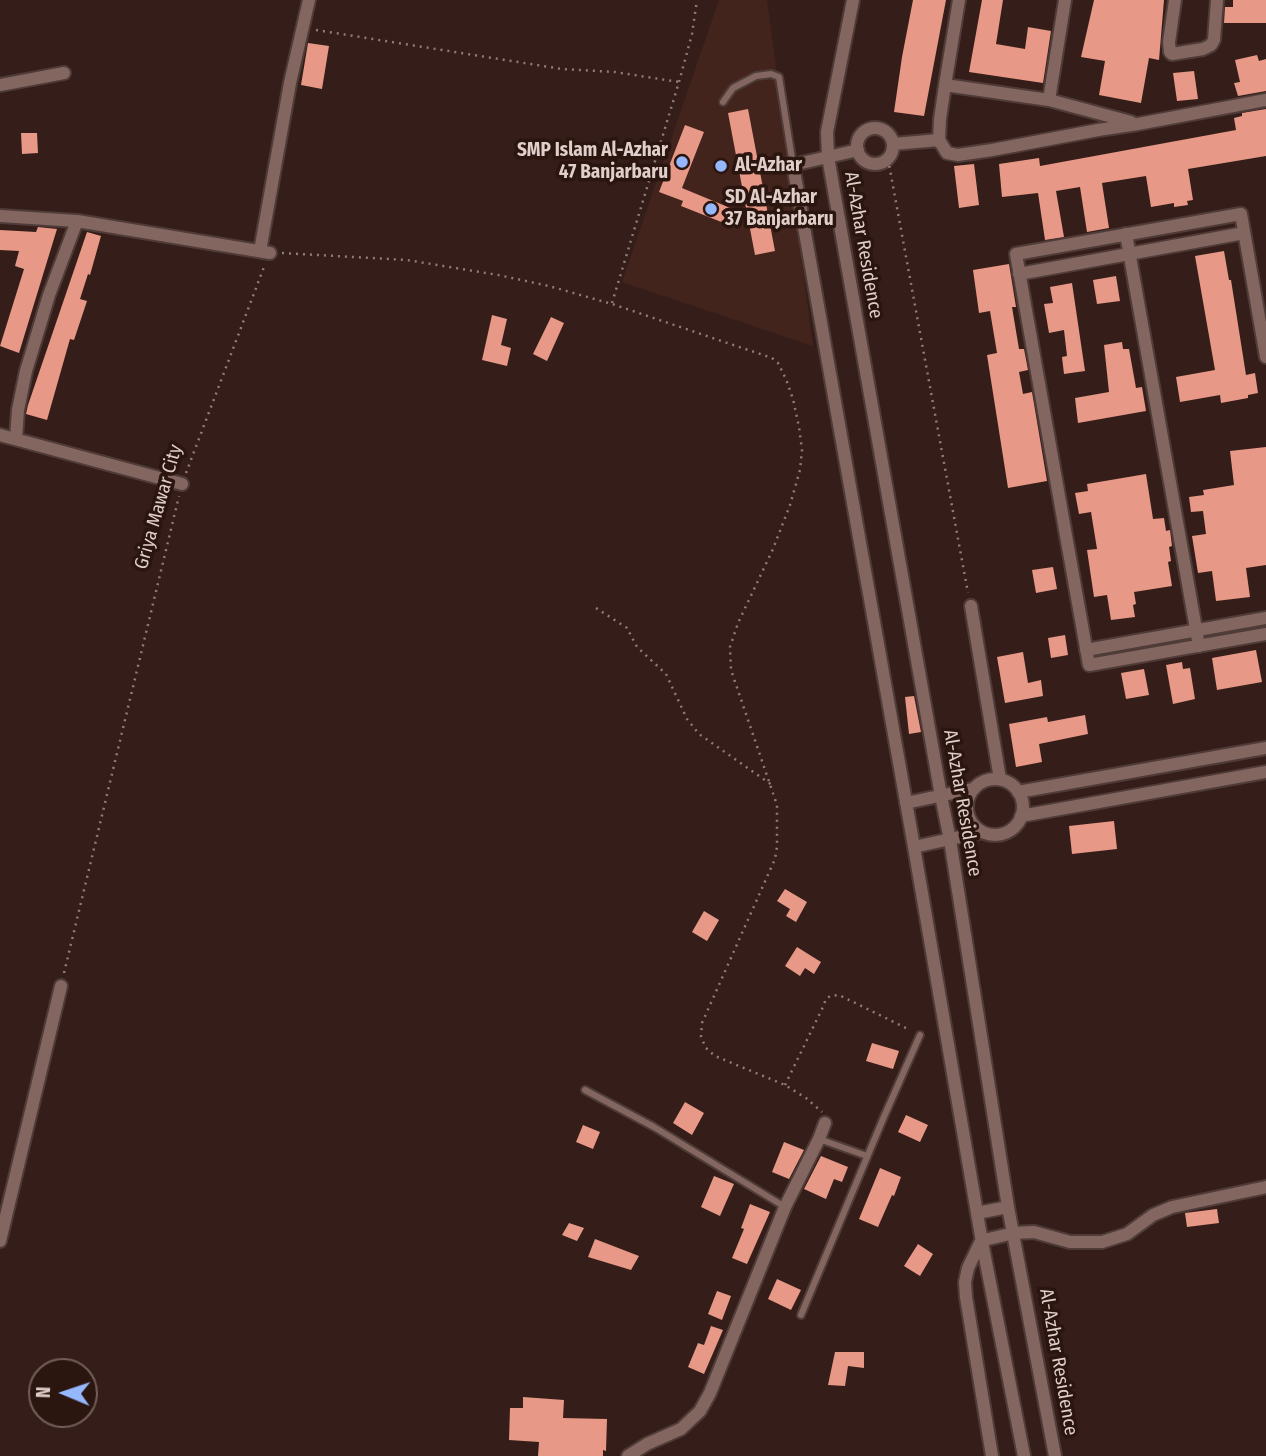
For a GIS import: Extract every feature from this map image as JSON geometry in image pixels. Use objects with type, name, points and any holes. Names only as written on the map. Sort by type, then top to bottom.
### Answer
[{"type":"street","points":[[0,216],[77,221],[265,252],[290,83],[309,0]]},
{"type":"street","name":"Al-Azhar Residence","points":[[853,0],[827,132],[828,157],[950,839],[1009,1207],[1055,1456]]},
{"type":"street","points":[[959,0],[939,140],[947,153],[958,155],[992,150],[1266,100]]},
{"type":"street","points":[[1049,100],[1065,0]]},
{"type":"street","points":[[1175,0],[1169,42],[1172,54],[1211,45],[1214,40],[1217,0]]},
{"type":"street","points":[[0,85],[64,73]]},
{"type":"street","points":[[945,85],[1049,100],[1138,124]]},
{"type":"street","points":[[872,128],[889,133],[893,144],[888,159],[873,164],[863,159],[858,150],[862,133],[872,128]]},
{"type":"street","points":[[893,144],[939,140]]},
{"type":"street","points":[[858,150],[793,165],[982,1242],[1024,1456]]},
{"type":"street","points":[[1266,357],[1241,214],[1016,254],[1089,665],[1266,634]]},
{"type":"street","points":[[16,438],[18,410],[26,371],[49,295],[77,221]]},
{"type":"street","points":[[1019,274],[1244,233]]},
{"type":"street","points":[[1126,234],[1199,646]]},
{"type":"street","points":[[0,435],[182,484]]},
{"type":"street","points":[[971,606],[1000,779]]},
{"type":"street","points":[[1086,650],[1266,618]]},
{"type":"street","points":[[1018,792],[1266,748]]},
{"type":"street","points":[[1021,816],[1266,772]]},
{"type":"street","points":[[906,803],[972,789],[985,780],[1000,779],[1010,782],[1021,796],[1023,811],[1016,826],[1000,835],[982,832],[970,821],[967,813],[972,789]]},
{"type":"street","points":[[1064,784],[1068,808]]},
{"type":"street","points":[[914,847],[982,832]]},
{"type":"street","points":[[0,1241],[61,986]]},
{"type":"street","points":[[628,1456],[681,1429],[700,1411],[710,1393],[785,1207],[825,1123]]},
{"type":"street","points":[[992,1456],[965,1282],[968,1268],[984,1240],[1014,1233],[1040,1232],[1070,1242],[1102,1241],[1127,1234],[1153,1215],[1172,1207],[1266,1187]]},
{"type":"street","points":[[977,1213],[1009,1207]]},
{"type":"lane","points":[[723,102],[733,88],[756,76],[771,74],[779,77],[793,165]]},
{"type":"lane","points":[[802,1315],[920,1035]]},
{"type":"lane","points":[[585,1090],[654,1127],[785,1207]]},
{"type":"lane","points":[[819,1139],[867,1156]]},
{"type":"path","points":[[612,304],[679,82],[692,34],[697,0]]},
{"type":"path","points":[[303,29],[562,69],[615,72],[679,82]]},
{"type":"path","points":[[888,159],[971,606]]},
{"type":"path","points":[[265,252],[420,262],[549,286],[612,304],[772,358],[778,363],[795,408],[802,450],[800,470],[773,549],[730,647],[731,670],[777,805],[777,847],[775,859],[702,1023],[701,1037],[706,1048],[715,1056],[785,1085],[820,1108],[825,1123]]},
{"type":"path","name":"Griya Mawar City","points":[[61,986],[182,484],[265,252]]},
{"type":"path","points":[[596,608],[627,628],[637,647],[666,674],[687,719],[699,734],[772,785]]},
{"type":"path","points":[[785,1085],[830,996],[839,995],[920,1035]]},
{"type":"shaded area","points":[[719,0],[767,0],[813,346],[622,282]]},
{"type":"building","points":[[913,0],[946,0],[924,116],[894,112]]},
{"type":"building","points":[[982,0],[1003,0],[996,44],[1025,49],[1028,27],[1051,31],[1043,83],[969,72]]},
{"type":"building","points":[[1094,0],[1164,0],[1159,60],[1149,58],[1141,103],[1099,95],[1105,61],[1081,57]]},
{"type":"building","points":[[1233,0],[1266,0],[1266,23],[1224,23],[1225,7],[1233,7]]},
{"type":"building","points":[[308,43],[329,46],[322,89],[301,85]]},
{"type":"building","points":[[1257,55],[1259,61],[1266,59],[1266,91],[1238,96],[1234,83],[1240,82],[1235,60]]},
{"type":"building","points":[[1194,71],[1198,99],[1177,101],[1173,73]]},
{"type":"building","points":[[748,109],[775,251],[755,255],[728,113]]},
{"type":"building","points":[[1266,109],[1266,156],[1188,169],[1193,200],[1187,201],[1188,205],[1174,207],[1174,203],[1151,207],[1146,176],[1102,183],[1109,228],[1087,232],[1080,187],[1056,191],[1064,237],[1045,240],[1038,193],[1002,197],[999,164],[1039,158],[1040,166],[1236,130],[1234,118],[1242,116],[1242,113]]},
{"type":"building","points":[[685,125],[704,132],[682,188],[740,212],[734,227],[681,206],[683,201],[659,192]]},
{"type":"building","points":[[21,133],[37,133],[38,153],[22,154]]},
{"type":"building","points":[[974,164],[979,205],[959,208],[954,166]]},
{"type":"building","points":[[38,227],[57,229],[19,353],[0,346],[24,269],[15,266],[19,251],[0,250],[0,230],[36,232]]},
{"type":"building","points":[[87,232],[101,236],[80,299],[87,301],[74,340],[70,339],[47,420],[26,414]]},
{"type":"building","points":[[1224,251],[1246,375],[1255,373],[1258,393],[1248,395],[1248,398],[1221,403],[1220,395],[1180,402],[1176,377],[1215,370],[1195,256]]},
{"type":"building","points":[[1009,264],[1019,349],[1024,349],[1028,370],[1019,372],[1023,394],[1032,392],[1047,481],[1008,488],[987,355],[997,353],[990,311],[979,313],[973,270]]},
{"type":"building","points":[[1116,276],[1120,301],[1097,304],[1093,280]]},
{"type":"building","points":[[1072,283],[1085,371],[1064,374],[1062,357],[1067,356],[1064,330],[1049,333],[1044,304],[1053,303],[1050,287]]},
{"type":"building","points":[[492,315],[507,319],[501,345],[511,348],[507,366],[482,360]]},
{"type":"building","points":[[551,317],[564,323],[547,361],[533,354]]},
{"type":"building","points":[[1122,342],[1123,349],[1129,349],[1136,388],[1142,387],[1146,411],[1078,423],[1075,398],[1109,392],[1104,345]]},
{"type":"building","points":[[1266,447],[1266,565],[1246,568],[1250,597],[1216,601],[1212,571],[1198,573],[1192,536],[1206,534],[1203,511],[1191,512],[1189,497],[1204,495],[1203,490],[1234,485],[1230,451]]},
{"type":"building","points":[[1146,474],[1153,519],[1164,518],[1166,531],[1170,530],[1172,546],[1169,547],[1171,561],[1168,562],[1172,586],[1134,592],[1135,617],[1111,620],[1107,595],[1094,597],[1087,550],[1097,549],[1091,512],[1079,514],[1075,493],[1088,491],[1087,484]]},
{"type":"building","points":[[1053,567],[1057,589],[1036,593],[1032,570]]},
{"type":"building","points":[[1065,635],[1068,655],[1051,658],[1048,638]]},
{"type":"building","points":[[1256,650],[1262,682],[1217,690],[1212,658]]},
{"type":"building","points":[[1023,652],[1028,683],[1041,680],[1043,696],[1005,703],[997,657]]},
{"type":"building","points":[[1182,662],[1183,669],[1190,668],[1195,699],[1173,704],[1166,665]]},
{"type":"building","points":[[1144,669],[1149,695],[1126,699],[1121,673]]},
{"type":"building","points":[[914,696],[921,732],[909,734],[905,697]]},
{"type":"building","points":[[1085,715],[1088,734],[1039,744],[1042,762],[1016,767],[1009,724],[1047,717],[1048,722]]},
{"type":"building","points":[[1114,821],[1117,849],[1072,854],[1069,826]]},
{"type":"building","points":[[785,889],[807,902],[796,922],[786,916],[790,909],[777,901]]},
{"type":"building","points":[[704,911],[719,920],[707,941],[692,932]]},
{"type":"building","points":[[797,947],[821,962],[814,974],[805,968],[800,976],[785,966]]},
{"type":"building","points":[[872,1043],[899,1051],[893,1069],[866,1061]]},
{"type":"building","points":[[685,1102],[704,1113],[692,1135],[673,1123]]},
{"type":"building","points":[[906,1115],[928,1125],[920,1142],[898,1132]]},
{"type":"building","points":[[583,1125],[600,1132],[593,1149],[576,1142]]},
{"type":"building","points":[[784,1142],[804,1150],[789,1179],[772,1172]]},
{"type":"building","points":[[821,1156],[848,1167],[842,1182],[834,1179],[826,1199],[804,1189]]},
{"type":"building","points":[[880,1168],[901,1177],[878,1227],[859,1219]]},
{"type":"building","points":[[714,1176],[734,1184],[720,1216],[701,1207]]},
{"type":"building","points":[[750,1204],[770,1212],[747,1264],[732,1258],[744,1229],[741,1228]]},
{"type":"building","points":[[1217,1209],[1219,1223],[1187,1227],[1185,1213]]},
{"type":"building","points":[[569,1223],[584,1228],[577,1241],[562,1235]]},
{"type":"building","points":[[595,1239],[639,1256],[631,1270],[588,1257]]},
{"type":"building","points":[[918,1244],[933,1254],[920,1276],[904,1266]]},
{"type":"building","points":[[777,1279],[801,1290],[791,1310],[768,1299]]},
{"type":"building","points":[[717,1291],[731,1296],[722,1320],[708,1314]]},
{"type":"building","points":[[711,1326],[723,1330],[704,1374],[688,1367],[698,1343],[704,1345]]},
{"type":"building","points":[[835,1352],[864,1352],[864,1368],[848,1366],[845,1386],[828,1385]]},
{"type":"building","points":[[523,1397],[564,1400],[563,1418],[607,1419],[606,1451],[603,1450],[603,1456],[538,1456],[539,1442],[509,1440],[510,1408],[523,1408]]},
{"type":"place","name":"SMP Islam Al-Azhar 47 Banjarbaru","points":[[682,162]]},
{"type":"place","name":"Al-Azhar","points":[[721,166]]},
{"type":"place","name":"SD Al-Azhar 37 Banjarbaru","points":[[711,209]]}]
